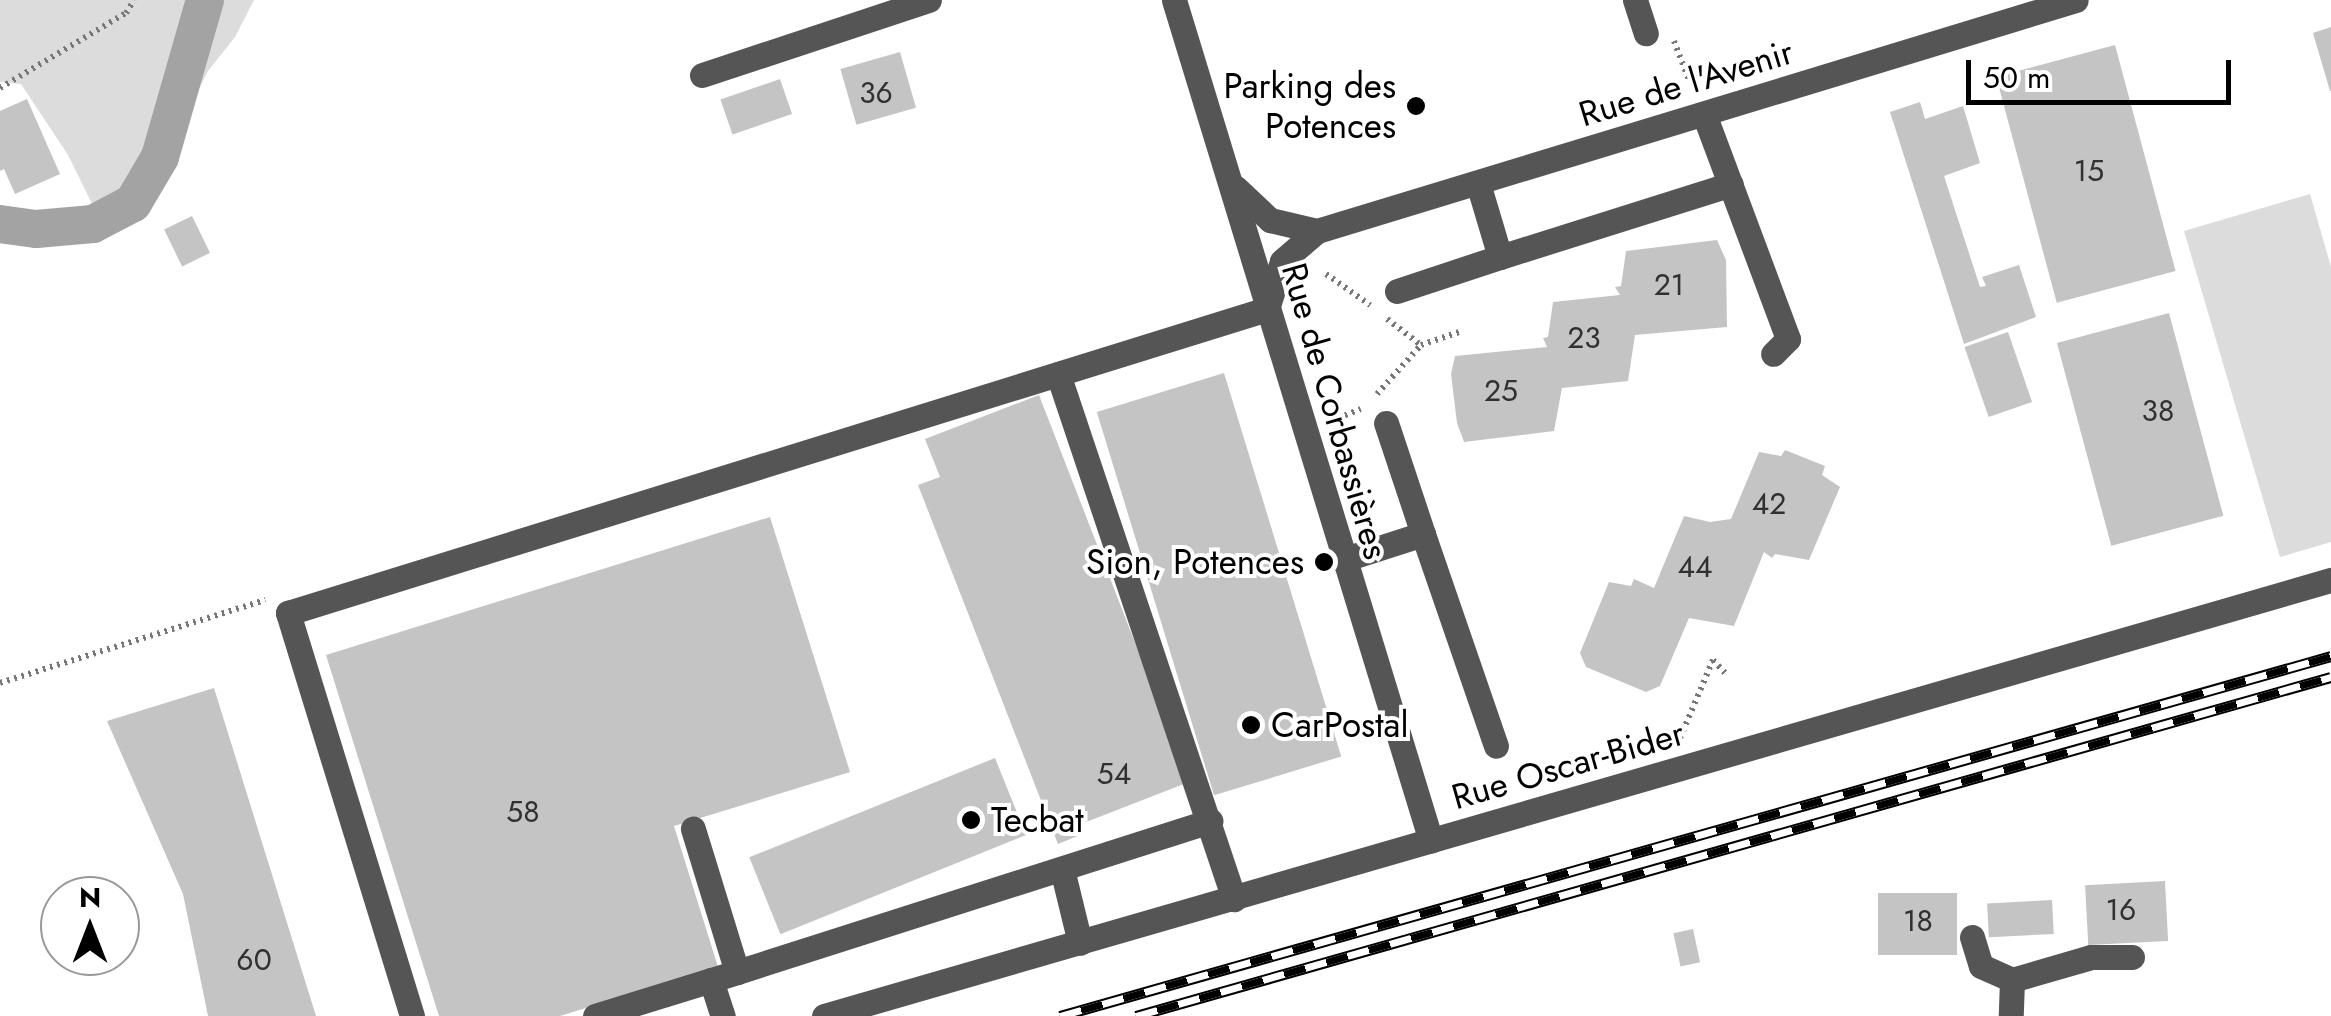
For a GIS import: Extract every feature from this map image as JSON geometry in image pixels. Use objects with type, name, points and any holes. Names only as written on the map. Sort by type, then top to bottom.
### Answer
[{"type":"street","points":[[702,74],[929,0]]},
{"type":"street","name":"Rue de Corbassières","points":[[1174,0],[1431,841]]},
{"type":"street","points":[[1635,0],[1657,29]]},
{"type":"street","name":"Rue de l'Avenir","points":[[1267,309],[1282,261],[1317,232],[2076,0]]},
{"type":"street","points":[[1704,114],[1788,340],[1773,354]]},
{"type":"street","points":[[1478,183],[1500,257]]},
{"type":"street","points":[[1232,184],[1270,220],[1317,232]]},
{"type":"street","points":[[1397,291],[1731,184]]},
{"type":"street","points":[[412,1016],[288,613],[1267,309]]},
{"type":"street","points":[[1058,374],[1212,821],[1234,899]]},
{"type":"street","points":[[1386,424],[1496,746]]},
{"type":"street","points":[[1342,560],[1423,534]]},
{"type":"street","name":"Rue Oscar-Bider","points":[[824,1016],[2331,580]]},
{"type":"street","points":[[596,1016],[1212,821]]},
{"type":"street","points":[[692,829],[737,972]]},
{"type":"street","points":[[1062,869],[1080,943]]},
{"type":"street","points":[[1972,937],[1981,966],[2012,980],[2091,957],[2132,957]]},
{"type":"street","points":[[711,980],[722,1016]]},
{"type":"street","points":[[2011,1016],[2012,980]]},
{"type":"path","points":[[0,88],[126,14],[134,0]]},
{"type":"path","points":[[1657,29],[1690,83]]},
{"type":"path","points":[[1330,421],[1365,408],[1420,345],[1459,332]]},
{"type":"path","points":[[1679,742],[1713,660],[1726,674]]},
{"type":"shaded area","points":[[0,0],[254,0],[235,37],[208,71],[154,178],[121,198],[100,220],[68,155],[21,84],[0,82]]},
{"type":"shaded area","points":[[2310,194],[2331,267],[2331,542],[2280,557],[2184,231]]},
{"type":"building","points":[[2331,27],[2331,91],[2330,91],[2313,33]]},
{"type":"building","points":[[2115,45],[2176,271],[2057,303],[1996,77]]},
{"type":"building","points":[[900,52],[916,108],[856,125],[840,69]]},
{"type":"building","points":[[780,79],[792,114],[732,134],[720,100]]},
{"type":"building","points":[[27,99],[60,174],[15,194],[4,169],[0,171],[0,111]]},
{"type":"building","points":[[1920,102],[1925,119],[1963,106],[1980,163],[1944,176],[1980,287],[1986,286],[1982,277],[2019,265],[2036,317],[1964,344],[1890,112]]},
{"type":"building","points":[[192,216],[210,253],[182,266],[164,230]]},
{"type":"building","points":[[1717,240],[1726,260],[1727,327],[1635,335],[1628,381],[1562,388],[1554,431],[1464,442],[1457,423],[1451,374],[1455,356],[1547,347],[1543,338],[1548,337],[1553,302],[1620,295],[1615,287],[1621,286],[1626,251]]},
{"type":"building","points":[[2169,313],[2223,516],[2111,546],[2057,343]]},
{"type":"building","points":[[2008,332],[2032,402],[1989,417],[1965,347]]},
{"type":"building","points":[[1224,373],[1341,756],[1214,795],[1097,412]]},
{"type":"building","points":[[1039,395],[1189,782],[1081,824],[1085,833],[1058,844],[918,485],[940,477],[925,439]]},
{"type":"building","points":[[1785,450],[1825,466],[1822,475],[1840,487],[1809,560],[1775,554],[1772,558],[1764,552],[1734,626],[1689,618],[1660,686],[1646,692],[1586,667],[1580,653],[1609,582],[1631,586],[1634,579],[1654,588],[1684,516],[1710,522],[1731,519],[1759,452],[1781,456]]},
{"type":"building","points":[[770,517],[850,772],[674,826],[718,967],[560,1016],[439,1016],[326,655]]},
{"type":"building","points":[[214,688],[316,1016],[208,1016],[183,894],[107,721]]},
{"type":"building","points":[[995,758],[1026,835],[780,934],[749,857]]},
{"type":"building","points":[[2165,881],[2168,941],[2088,945],[2085,885]]},
{"type":"building","points":[[1878,893],[1957,893],[1957,955],[1878,955]]},
{"type":"building","points":[[2052,900],[2054,934],[1989,937],[1987,903]]},
{"type":"building","points":[[1693,929],[1700,962],[1681,966],[1673,933]]},
{"type":"waterway","points":[[0,224],[36,229],[93,224],[133,203],[160,157],[205,0]]},
{"type":"railway","points":[[1060,1016],[2331,656]]},
{"type":"railway","points":[[1136,1016],[2331,677]]},
{"type":"place","name":"Parking des Potences","points":[[1416,106]]},
{"type":"place","name":"Sion, Potences","points":[[1324,562]]},
{"type":"place","name":"CarPostal","points":[[1251,725]]},
{"type":"place","name":"Tecbat","points":[[971,820]]}]
